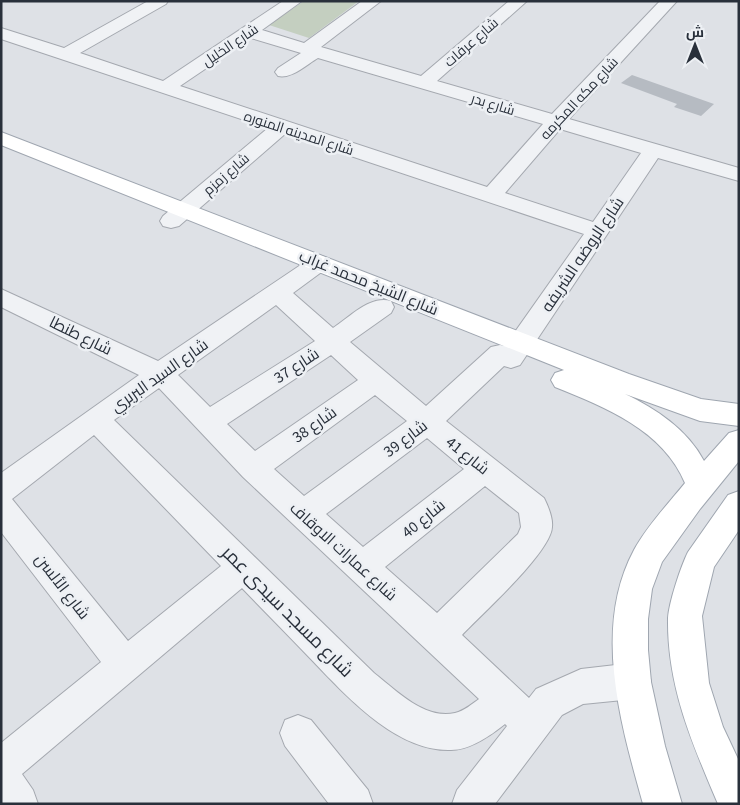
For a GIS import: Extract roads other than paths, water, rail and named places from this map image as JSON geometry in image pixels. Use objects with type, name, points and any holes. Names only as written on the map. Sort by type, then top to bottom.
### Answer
[{"type":"main road","name":"شارع الشيخ محمد غراب","points":[[1,138],[178,216],[511,352],[615,400],[643,415],[668,435],[688,459],[701,486]]},
{"type":"main road","name":"شارع الشيخ محمد غراب","points":[[1,153],[178,216]]},
{"type":"main road","name":"شارع الشيخ محمد غراب","points":[[311,269],[382,306],[511,352],[700,410],[739,415]]},
{"type":"main road","points":[[663,804],[648,752],[633,681],[632,602],[645,561],[684,506],[739,441]]},
{"type":"main road","points":[[738,804],[706,731],[691,683],[685,616],[699,562],[739,504]]},
{"type":"street","points":[[66,55],[160,1]]},
{"type":"street","name":"شارع الخليل","points":[[165,88],[294,1]]},
{"type":"street","points":[[284,72],[373,1]]},
{"type":"street","name":"شارع عرفات","points":[[423,84],[519,1]]},
{"type":"street","name":"شارع مكه المكرمه","points":[[491,196],[555,123],[669,1]]},
{"type":"street","name":"شارع بدر","points":[[249,32],[555,123],[739,175]]},
{"type":"street","name":"شارع المدينه المنوره","points":[[1,33],[598,231]]},
{"type":"street","name":"شارع زمزم","points":[[178,216],[281,126]]},
{"type":"street","name":"شارع الروضه الشريفه","points":[[511,352],[598,231],[653,150]]},
{"type":"street","name":"شارع السيد البربري","points":[[4,488],[95,419],[311,269]]},
{"type":"street","name":"شارع 41","points":[[277,292],[376,381],[533,507],[537,528],[529,544],[438,636]]},
{"type":"street","name":"شارع طنطا","points":[[1,297],[161,374]]},
{"type":"street","name":"شارع 37","points":[[208,422],[332,342],[382,306]]},
{"type":"street","name":"شارع 39","points":[[303,514],[427,422],[511,352]]},
{"type":"street","name":"شارع عمارات الاوقاف","points":[[161,374],[253,468],[519,712]]},
{"type":"street","name":"شارع 38","points":[[253,468],[376,381]]},
{"type":"street","name":"شارع مسجد سيدى عمر","points":[[95,419],[361,685],[401,716],[426,729],[454,732],[485,718],[519,712]]},
{"type":"street","name":"شارع 40","points":[[362,566],[484,468]]},
{"type":"street","name":"شارع الألسن","points":[[4,488],[125,665]]},
{"type":"street","points":[[1,767],[244,567]]},
{"type":"street","points":[[472,804],[519,712],[549,702],[581,687],[633,681]]},
{"type":"street","points":[[298,732],[354,804]]},
{"type":"street","points":[[1,777],[19,804]]}]
